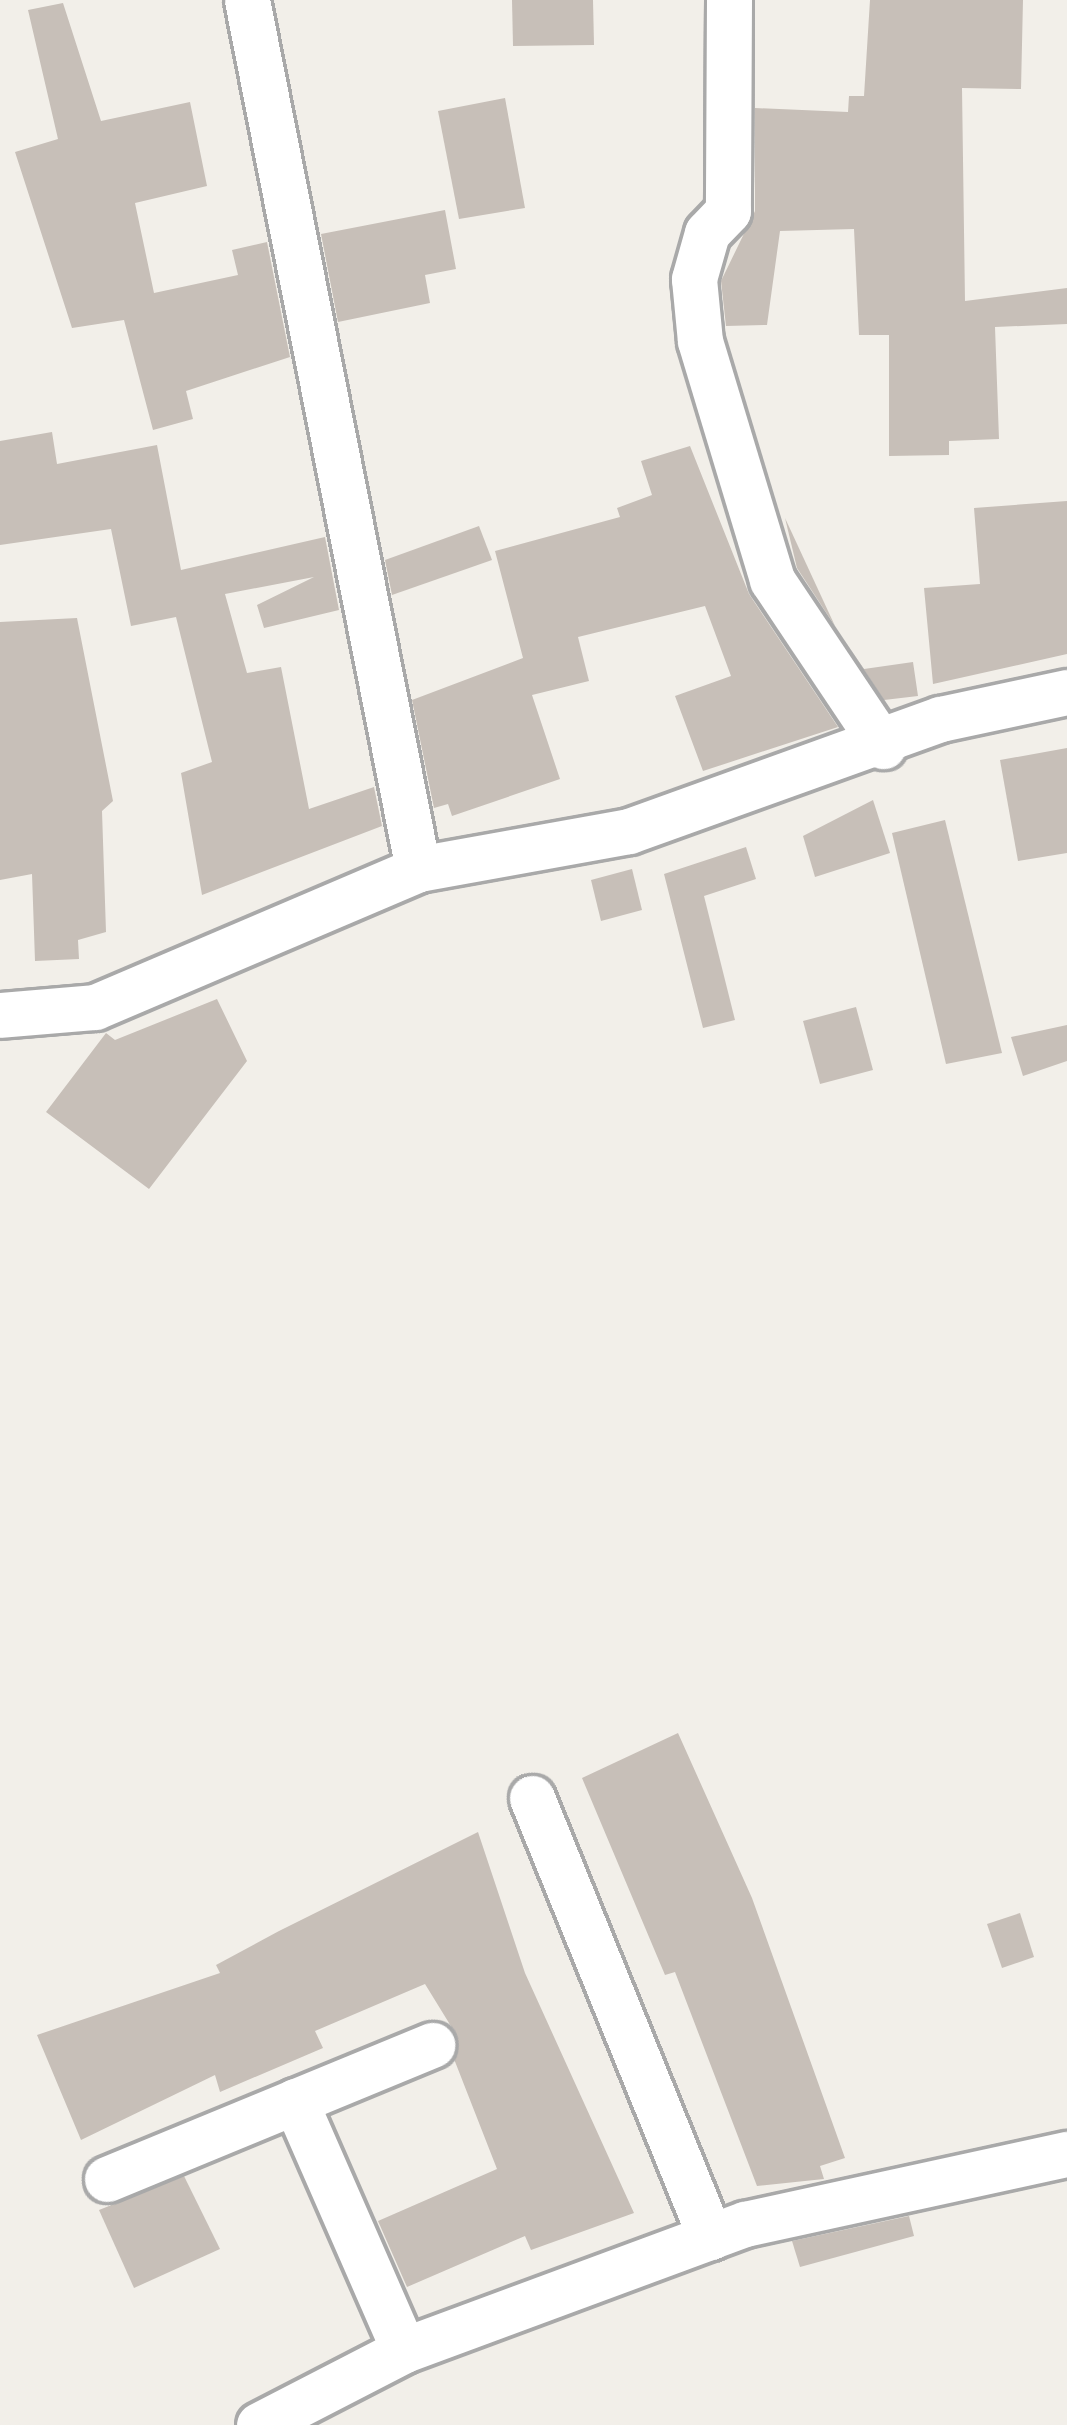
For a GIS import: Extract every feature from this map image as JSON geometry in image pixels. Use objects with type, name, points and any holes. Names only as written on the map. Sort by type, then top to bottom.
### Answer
[{"type":"street","points":[[247,0],[418,868]]},
{"type":"street","points":[[729,0],[728,211],[706,233],[694,279],[700,341],[772,580],[883,746]]},
{"type":"street","points":[[0,1015],[95,1007],[418,868],[629,831],[883,746],[940,719],[1067,692]]},
{"type":"street","points":[[532,1798],[710,2237]]},
{"type":"street","points":[[107,2179],[432,2045]]},
{"type":"street","points":[[295,2102],[404,2350]]},
{"type":"street","points":[[259,2425],[404,2350],[710,2237],[1067,2153]]},
{"type":"building","points":[[512,0],[593,0],[594,45],[513,46]]},
{"type":"building","points":[[870,0],[1023,0],[1021,89],[962,88],[965,301],[1067,288],[1067,324],[995,327],[999,439],[949,441],[949,455],[889,456],[889,335],[859,335],[854,229],[780,231],[767,325],[726,326],[721,281],[755,211],[755,108],[848,112],[849,96],[864,96]]},
{"type":"building","points":[[63,3],[101,121],[190,102],[207,186],[135,203],[154,293],[238,275],[232,250],[267,242],[290,357],[186,391],[193,419],[153,430],[124,320],[72,328],[15,152],[58,139],[28,10]]},
{"type":"building","points":[[505,98],[525,208],[459,219],[438,111]]},
{"type":"building","points":[[445,210],[456,269],[425,275],[430,303],[338,322],[321,234]]},
{"type":"building","points":[[52,432],[57,464],[157,445],[181,570],[325,537],[339,610],[264,628],[257,605],[314,577],[225,594],[247,673],[281,667],[309,809],[374,787],[382,826],[202,895],[181,773],[212,762],[176,617],[131,626],[111,529],[0,545],[0,441]]},
{"type":"building","points":[[690,446],[749,594],[838,727],[703,771],[675,696],[731,676],[705,606],[578,637],[589,681],[532,695],[560,779],[452,816],[448,804],[434,808],[412,700],[523,658],[495,551],[620,517],[617,508],[652,495],[641,461]]},
{"type":"building","points":[[1067,501],[1067,654],[933,684],[924,588],[980,584],[974,508]]},
{"type":"building","points":[[785,518],[835,626],[797,568]]},
{"type":"building","points":[[479,526],[492,560],[392,595],[385,560]]},
{"type":"building","points":[[77,618],[113,801],[102,811],[106,932],[78,940],[79,959],[35,961],[32,874],[0,880],[0,622]]},
{"type":"building","points":[[844,640],[864,669],[913,662],[918,696],[884,700]]},
{"type":"building","points":[[1067,748],[1067,853],[1018,861],[1000,760]]},
{"type":"building","points":[[873,800],[890,853],[815,877],[803,836]]},
{"type":"building","points":[[945,820],[1002,1053],[946,1064],[892,833]]},
{"type":"building","points":[[746,847],[756,879],[704,896],[735,1020],[703,1028],[664,874]]},
{"type":"building","points":[[632,869],[642,910],[601,921],[591,880]]},
{"type":"building","points":[[217,999],[247,1061],[149,1189],[46,1112],[106,1033],[115,1040]]},
{"type":"building","points":[[856,1007],[873,1070],[820,1084],[803,1021]]},
{"type":"building","points":[[1067,1025],[1067,1061],[1023,1076],[1011,1037]]},
{"type":"building","points":[[678,1733],[752,1898],[845,2158],[820,2166],[824,2179],[757,2186],[675,1972],[665,1975],[582,1778]]},
{"type":"building","points":[[478,1832],[525,1973],[634,2213],[531,2250],[525,2236],[407,2287],[378,2221],[497,2169],[454,2059],[457,2036],[425,1984],[315,2031],[323,2048],[220,2092],[215,2075],[81,2140],[37,2035],[220,1973],[216,1965]]},
{"type":"building","points":[[1020,1913],[1034,1957],[1002,1968],[987,1924]]},
{"type":"building","points":[[184,2176],[220,2249],[134,2288],[99,2210]]},
{"type":"building","points":[[909,2216],[914,2236],[800,2267],[792,2241]]}]
